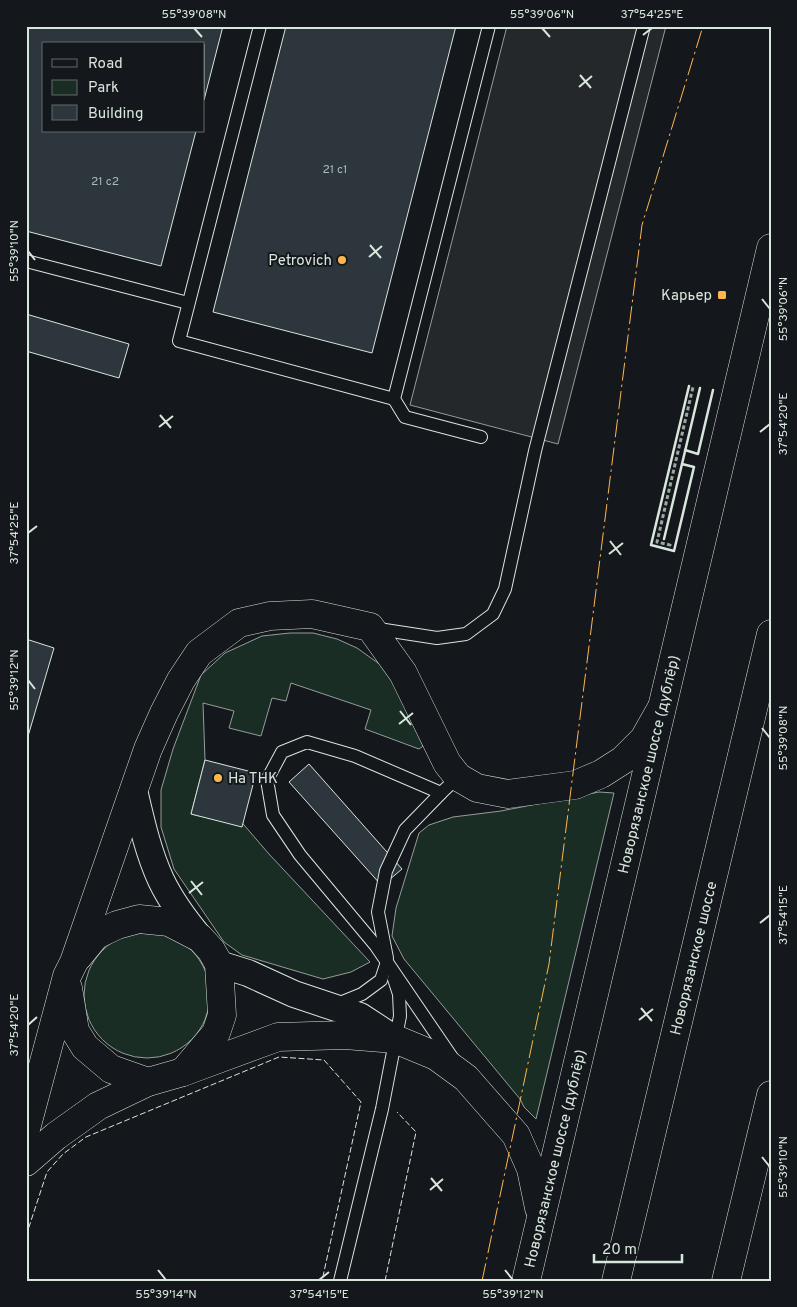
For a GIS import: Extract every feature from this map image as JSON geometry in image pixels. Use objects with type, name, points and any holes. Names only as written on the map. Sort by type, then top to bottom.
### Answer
[{"type":"main road","name":"Новорязанское шоссе (дублёр)","points":[[526,1281],[771,248]]},
{"type":"main road","points":[[26,1129],[71,969],[148,749],[181,680],[199,654],[239,624],[270,616],[312,614],[370,627],[403,673],[447,763],[450,785],[508,794],[575,785],[601,774],[623,760],[644,739],[661,709]]},
{"type":"main road","name":"Новорязанское шоссе","points":[[616,1281],[771,634]]},
{"type":"main road","points":[[148,1082],[111,1069],[85,1047],[75,1031],[71,969],[96,935],[117,924],[139,919],[169,922],[200,938],[211,950],[219,964],[222,1015],[216,1033],[183,1072]]},
{"type":"main road","points":[[26,1162],[56,1136],[98,1106],[148,1082],[183,1072],[278,1037],[345,1035],[395,1038],[436,1056],[466,1078],[516,1135],[532,1169],[540,1218]]},
{"type":"main road","points":[[726,1281],[771,1095]]},
{"type":"street","points":[[134,790],[143,828],[161,879],[179,911],[200,938]]},
{"type":"street","points":[[219,964],[248,973],[294,994],[360,1016],[395,1038]]},
{"type":"lane","points":[[260,26],[179,341],[394,399],[405,417],[481,437]]},
{"type":"lane","points":[[394,399],[488,26]]},
{"type":"lane","points":[[370,627],[437,638],[466,634],[493,614],[505,589],[535,451],[644,26]]},
{"type":"lane","points":[[26,261],[188,303]]},
{"type":"lane","points":[[340,1281],[382,1109],[400,1016],[399,994],[387,962],[378,912],[386,871],[405,830],[450,785],[308,742],[282,752],[267,780],[273,815],[300,855],[387,962],[466,1078]]},
{"type":"lane","points":[[332,1006],[362,994],[381,980],[387,962]]},
{"type":"path","points":[[672,536],[670,545],[657,542],[693,387]]},
{"type":"green space","points":[[313,633],[337,639],[357,648],[392,673],[412,716],[423,746],[419,749],[365,729],[371,710],[291,683],[286,701],[272,698],[261,736],[229,728],[234,711],[203,703],[205,760],[191,814],[242,826],[238,818],[370,962],[351,972],[323,979],[242,955],[224,942],[174,869],[161,827],[161,790],[173,749],[201,675],[225,653],[262,636]]},
{"type":"green space","points":[[599,792],[614,793],[536,1119],[524,1107],[520,1099],[404,959],[392,936],[396,908],[419,833],[429,825],[453,817],[501,811]]},
{"type":"green space","points":[[147,932],[171,936],[192,950],[206,971],[210,995],[206,1019],[192,1040],[171,1054],[147,1058],[123,1054],[102,1040],[88,1019],[84,995],[88,971],[102,950],[123,936]]},
{"type":"shaded area","points":[[507,26],[666,26],[558,444],[410,405]]},
{"type":"building","points":[[26,26],[223,26],[205,96],[205,42],[42,42],[42,132],[196,132],[161,266],[26,231]]},
{"type":"building","points":[[286,26],[456,26],[372,353],[213,312]]},
{"type":"building","points":[[26,314],[129,344],[119,378],[26,351]]},
{"type":"building","points":[[26,639],[54,648],[26,743]]},
{"type":"building","points":[[205,760],[256,773],[242,827],[191,814]]},
{"type":"building","points":[[309,764],[402,869],[382,886],[289,782]]},
{"type":"fence","points":[[26,1236],[47,1172],[63,1154],[86,1137],[279,1057],[324,1060],[361,1102],[322,1281]]},
{"type":"fence","points":[[385,1281],[416,1132],[397,1112]]},
{"type":"wall","points":[[664,539],[682,464],[694,467],[674,551],[651,545],[689,386]]},
{"type":"wall","points":[[682,464],[700,388]]},
{"type":"wall","points":[[685,450],[698,454],[713,390]]},
{"type":"power","points":[[482,1281],[549,964],[642,225],[703,26]]},
{"type":"place","name":"Petrovich","points":[[342,260]]},
{"type":"place","name":"Карьер","points":[[722,295]]},
{"type":"place","name":"На ТНК","points":[[218,778]]}]
